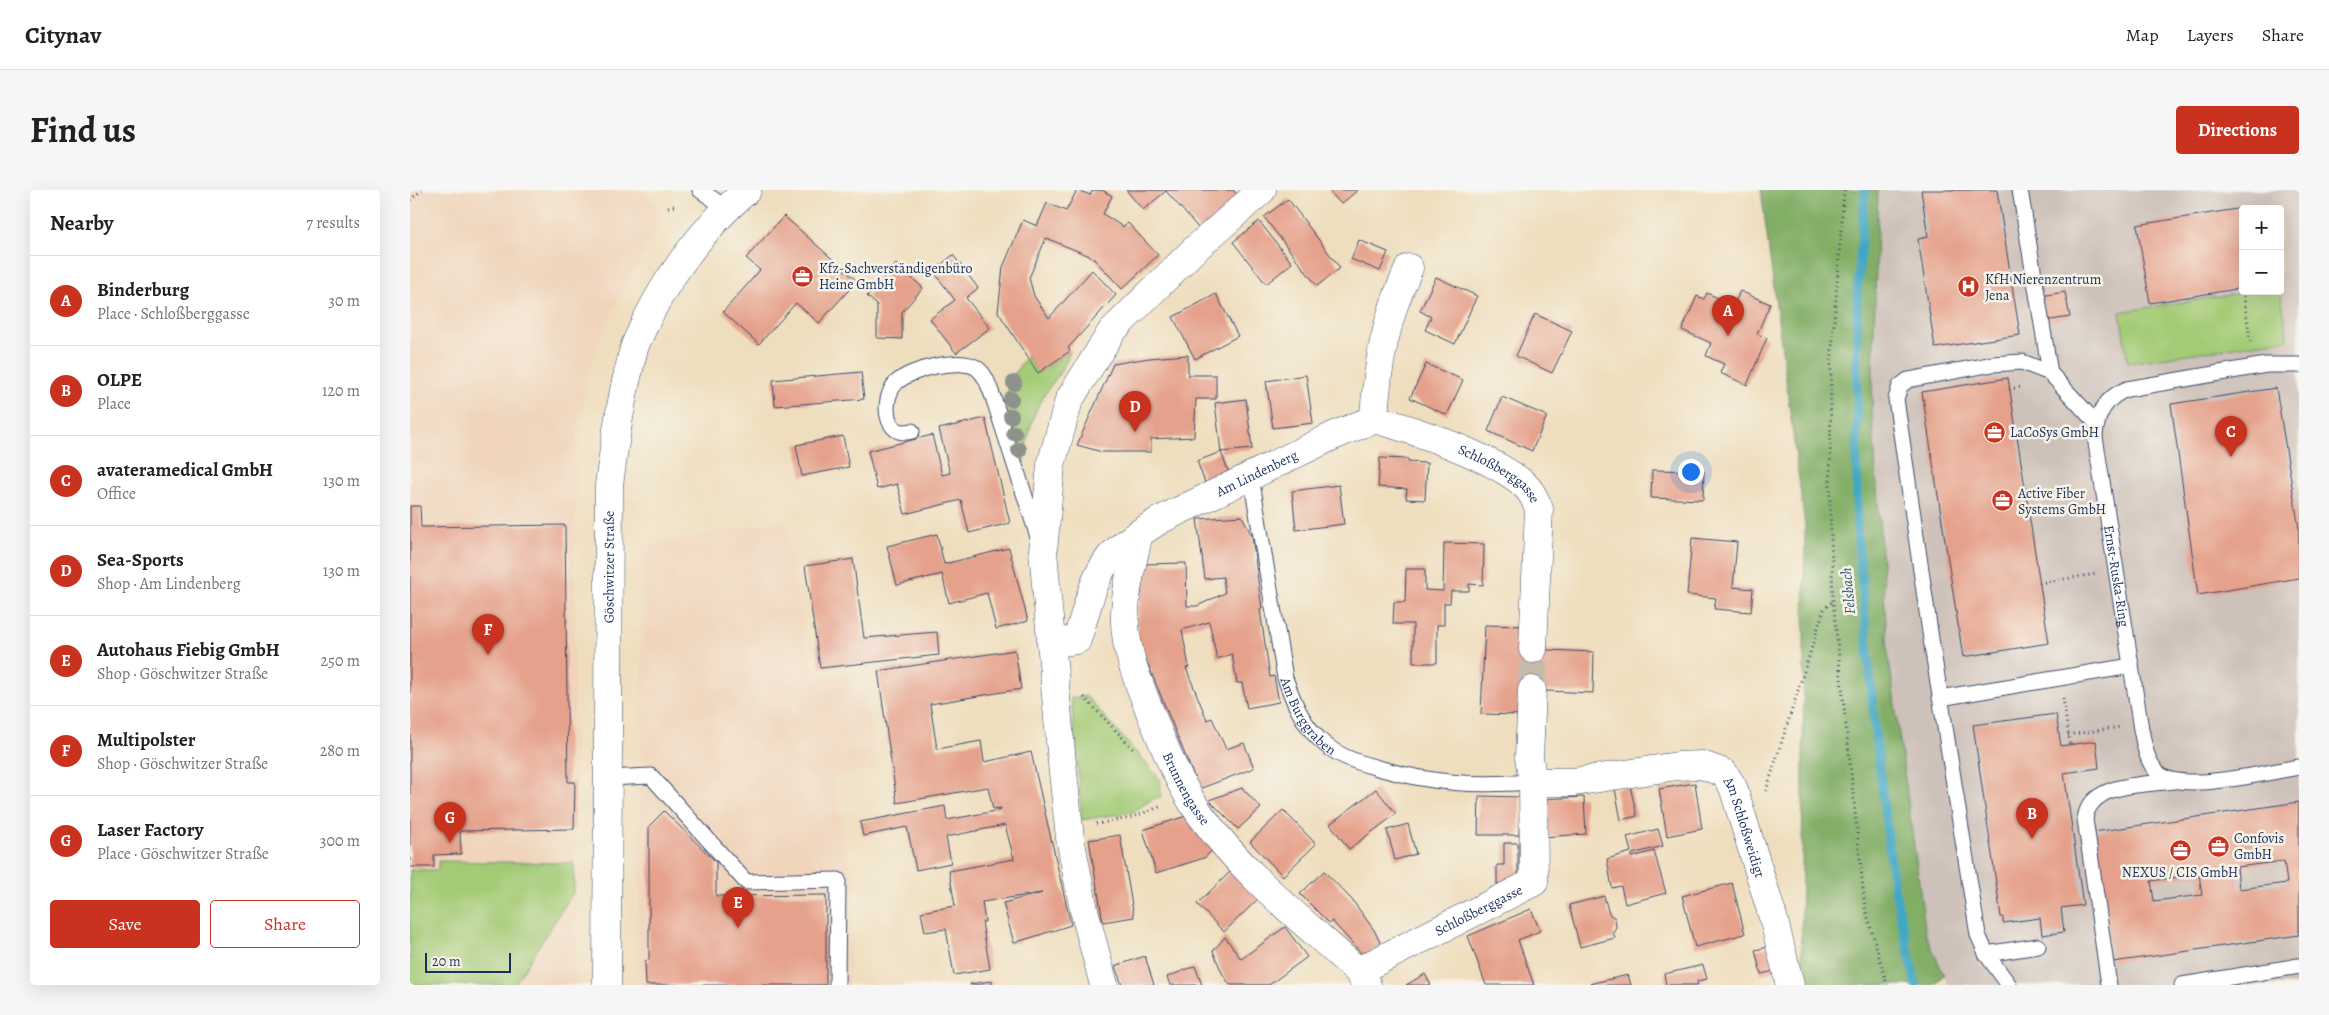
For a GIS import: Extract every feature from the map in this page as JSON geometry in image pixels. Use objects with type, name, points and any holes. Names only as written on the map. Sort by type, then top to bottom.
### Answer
[{"type":"street","name":"Göschwitzer Straße","points":[[607,985],[609,485],[618,416],[635,344],[662,294],[691,248],[726,208],[747,190]]},
{"type":"street","points":[[1104,985],[1084,910],[1070,838],[1056,700],[1042,551],[1052,465],[1069,400],[1112,331],[1194,250],[1262,190]]},
{"type":"street","points":[[1374,419],[1376,378],[1383,340],[1396,297],[1409,268]]},
{"type":"street","name":"Am Lindenberg","points":[[1051,643],[1078,640],[1102,570],[1110,557],[1140,533],[1160,520],[1333,436],[1374,419]]},
{"type":"street","name":"Schloßberggasse","points":[[1374,419],[1406,427],[1485,461],[1520,481],[1533,493],[1539,509],[1533,649]]},
{"type":"street","name":"Brunnengasse","points":[[1140,533],[1126,602],[1126,634],[1135,675],[1168,758],[1201,815],[1257,879],[1363,978]]},
{"type":"street","name":"Schloßberggasse","points":[[1363,978],[1534,882],[1533,782],[1529,758],[1532,690]]},
{"type":"street","name":"Am Schloßweidigt","points":[[1533,782],[1561,784],[1689,764],[1711,766],[1724,773],[1733,788],[1773,917],[1790,985]]},
{"type":"lane","points":[[700,190],[726,208]]},
{"type":"lane","points":[[2020,190],[2050,373]]},
{"type":"lane","points":[[2009,985],[1986,954],[1978,935],[1940,698],[1896,399],[1900,386],[1908,380],[2000,363],[2022,362],[2050,373],[2097,424]]},
{"type":"lane","points":[[912,431],[900,432],[895,429],[888,417],[886,401],[896,383],[910,374],[941,366],[966,363],[977,368],[982,373],[994,400],[1042,551]]},
{"type":"lane","name":"Ernst-Ruska-Ring","points":[[2299,365],[2254,367],[2127,389],[2109,399],[2104,406],[2097,424],[2096,446],[2140,724],[2146,751],[2152,766],[2161,776],[2174,781],[2196,783],[2299,767]]},
{"type":"lane","name":"Am Burggraben","points":[[1251,477],[1285,678],[1294,704],[1318,738],[1339,754],[1353,761],[1419,779],[1468,785],[1533,782]]},
{"type":"lane","points":[[1940,698],[2131,666]]},
{"type":"lane","points":[[608,778],[651,776],[746,882],[838,880],[837,985]]},
{"type":"lane","points":[[2109,985],[2085,819],[2087,809],[2098,796],[2109,792],[2174,781]]},
{"type":"lane","points":[[1986,954],[2038,946]]},
{"type":"lane","points":[[2182,985],[2299,966]]},
{"type":"path","points":[[410,200],[422,190]]},
{"type":"path","points":[[1844,190],[1831,362],[1830,501],[1833,601],[1865,907],[1887,985]]},
{"type":"path","points":[[668,207],[674,206]]},
{"type":"path","points":[[2244,295],[2254,367]]},
{"type":"path","points":[[2039,583],[2116,571]]},
{"type":"path","points":[[1766,786],[1824,608],[1833,601]]},
{"type":"path","points":[[2060,678],[2070,745]]},
{"type":"path","points":[[1056,700],[1086,696],[1135,751]]},
{"type":"path","points":[[2068,735],[2140,724]]},
{"type":"path","points":[[1102,823],[1130,818],[1163,806]]},
{"type":"shaded area","points":[[410,190],[641,190],[645,191],[660,210],[654,234],[619,297],[597,345],[582,404],[571,467],[578,467],[575,527],[575,985],[410,985]]},
{"type":"shaded area","points":[[1878,190],[2299,190],[2299,985],[1948,985],[1926,935],[1888,652],[1872,412]]},
{"type":"shaded area","points":[[785,520],[812,679],[861,671],[877,768],[832,777],[854,886],[848,985],[638,985],[643,547]]},
{"type":"green space","points":[[1761,190],[1878,190],[1872,412],[1888,652],[1926,935],[1944,975],[1935,985],[1801,985],[1805,526]]},
{"type":"green space","points":[[2239,293],[2239,295],[2281,295],[2288,339],[2128,363],[2120,312]]},
{"type":"green space","points":[[1070,351],[1065,365],[1037,409],[1029,433],[1023,467],[1009,423],[1007,397],[1010,384],[1027,356],[1038,373]]},
{"type":"green space","points":[[1086,696],[1159,778],[1162,796],[1151,800],[1133,812],[1082,820],[1071,698]]},
{"type":"green space","points":[[438,861],[574,863],[574,891],[514,985],[410,985],[410,870],[438,870]]},
{"type":"building","points":[[1077,190],[1090,195],[1093,190],[1102,190],[1112,196],[1103,214],[1123,227],[1128,223],[1158,255],[1122,289],[1092,257],[1046,238],[1029,278],[1034,296],[1049,318],[1092,270],[1116,295],[1068,348],[1070,351],[1038,373],[998,312],[1003,267],[1023,220],[1037,226],[1047,203],[1066,211]]},
{"type":"building","points":[[1126,190],[1233,190],[1240,198],[1201,231],[1166,191],[1143,210]]},
{"type":"building","points":[[1328,190],[1358,190],[1341,204]]},
{"type":"building","name":"KfH Nierenzentrum Jena","points":[[1921,190],[1997,190],[2020,335],[1935,348],[1918,239],[1928,237]]},
{"type":"building","points":[[1288,199],[1340,268],[1317,286],[1264,217]]},
{"type":"building","points":[[2239,209],[2239,289],[2150,303],[2137,225]]},
{"type":"building","name":"Kfz-Sachverständigenbüro Heine GmbH","points":[[784,216],[857,281],[819,323],[796,303],[759,344],[723,312],[760,270],[746,258]]},
{"type":"building","points":[[1259,221],[1292,263],[1266,284],[1233,242]]},
{"type":"building","points":[[1359,240],[1388,252],[1380,271],[1351,259]]},
{"type":"building","points":[[953,255],[978,288],[966,298],[990,328],[956,353],[930,319],[955,300],[933,271]]},
{"type":"building","points":[[896,264],[923,288],[902,312],[902,339],[877,338],[877,305],[867,296]]},
{"type":"building","points":[[1436,277],[1477,296],[1455,344],[1425,330],[1431,317],[1420,311]]},
{"type":"building","points":[[1740,291],[1770,304],[1757,334],[1767,338],[1747,385],[1720,373],[1724,364],[1706,356],[1711,343],[1682,330],[1697,296],[1704,299],[1707,293],[1734,305]]},
{"type":"building","points":[[2065,292],[2070,317],[2045,321],[2041,296]]},
{"type":"building","points":[[1216,294],[1238,336],[1195,359],[1173,317]]},
{"type":"building","points":[[1535,314],[1572,331],[1552,373],[1516,356]]},
{"type":"building","points":[[1188,355],[1188,375],[1216,375],[1216,399],[1196,399],[1194,437],[1151,439],[1151,452],[1102,452],[1077,445],[1113,364],[1149,358]]},
{"type":"building","points":[[1426,364],[1463,380],[1447,415],[1410,398]]},
{"type":"building","points":[[861,372],[864,399],[775,406],[773,380]]},
{"type":"building","points":[[1306,375],[1313,423],[1273,428],[1266,381]]},
{"type":"building","points":[[2008,378],[2049,643],[1963,657],[1922,392]]},
{"type":"building","points":[[2276,388],[2299,529],[2299,578],[2198,595],[2171,404]]},
{"type":"building","points":[[1502,397],[1547,416],[1532,451],[1488,431]]},
{"type":"building","points":[[1246,399],[1252,449],[1221,452],[1215,403]]},
{"type":"building","points":[[985,418],[1010,523],[969,533],[961,500],[905,514],[897,484],[877,489],[868,451],[932,435],[942,475],[950,473],[939,429]]},
{"type":"building","points":[[843,436],[849,467],[802,476],[796,445]]},
{"type":"building","points":[[1221,452],[1231,479],[1207,488],[1197,461]]},
{"type":"building","points":[[1380,458],[1408,459],[1408,462],[1427,463],[1425,500],[1406,499],[1407,489],[1378,487]]},
{"type":"building","points":[[1652,470],[1704,471],[1703,500],[1651,498]]},
{"type":"building","points":[[1339,485],[1344,524],[1296,530],[1292,491]]},
{"type":"building","points":[[410,506],[420,506],[421,527],[565,525],[568,782],[575,782],[574,829],[460,831],[461,854],[434,855],[434,867],[410,867]]},
{"type":"building","points":[[1242,516],[1252,536],[1270,677],[1274,676],[1279,702],[1247,708],[1242,683],[1237,683],[1232,654],[1217,659],[1209,622],[1182,630],[1189,667],[1186,668],[1207,720],[1212,718],[1226,749],[1244,743],[1254,768],[1199,789],[1138,640],[1138,614],[1145,564],[1186,563],[1187,606],[1197,606],[1225,593],[1223,577],[1205,579],[1197,519]]},
{"type":"building","points":[[937,534],[944,564],[1009,548],[1028,621],[996,629],[987,593],[949,603],[942,574],[897,585],[887,546]]},
{"type":"building","points":[[1692,538],[1737,542],[1733,587],[1753,589],[1751,612],[1714,609],[1716,598],[1687,595]]},
{"type":"building","points":[[1444,543],[1484,544],[1483,585],[1469,584],[1469,591],[1451,591],[1450,603],[1444,603],[1444,625],[1437,625],[1437,663],[1413,663],[1413,624],[1393,624],[1394,602],[1405,602],[1406,569],[1425,569],[1425,590],[1443,591]]},
{"type":"building","points":[[853,559],[864,638],[937,632],[939,655],[820,668],[805,566]]},
{"type":"building","points":[[1485,625],[1524,626],[1524,649],[1594,652],[1593,693],[1522,690],[1521,715],[1481,714]]},
{"type":"building","points":[[1015,650],[1021,689],[930,704],[937,749],[981,741],[984,762],[1031,752],[1071,925],[1014,943],[1003,903],[1042,893],[982,902],[985,922],[982,922],[990,969],[954,975],[946,929],[925,932],[921,912],[955,906],[949,871],[1014,859],[1005,825],[946,837],[951,863],[916,870],[907,827],[863,836],[860,822],[945,806],[947,820],[1001,810],[1001,808],[993,809],[988,787],[897,803],[878,671]]},
{"type":"building","points":[[2056,714],[2061,746],[2096,741],[2099,768],[2064,773],[2083,905],[2061,908],[2064,932],[2042,935],[2040,918],[2003,923],[2003,917],[2001,917],[1973,725]]},
{"type":"building","points":[[1695,783],[1702,829],[1667,836],[1659,789]]},
{"type":"building","points":[[1630,786],[1637,816],[1621,820],[1615,789]]},
{"type":"building","points":[[1242,788],[1261,808],[1238,829],[1209,800]]},
{"type":"building","points":[[1376,789],[1396,814],[1349,849],[1330,824]]},
{"type":"building","points":[[1479,796],[1520,797],[1519,835],[1478,835]]},
{"type":"building","points":[[1584,797],[1586,834],[1543,837],[1541,799]]},
{"type":"building","points":[[2299,802],[2299,935],[2113,962],[2094,832]],"holes":[[[2284,861],[2287,883],[2239,889],[2237,867]],[[2199,874],[2202,895],[2154,901],[2151,881]]]},
{"type":"building","points":[[1283,810],[1316,844],[1283,876],[1250,842]]},
{"type":"building","points":[[664,811],[716,862],[716,896],[826,895],[826,985],[646,985],[645,961],[649,960],[649,826]]},
{"type":"building","points":[[1186,816],[1215,848],[1204,858],[1156,873],[1143,830]]},
{"type":"building","points":[[1408,824],[1416,854],[1395,860],[1387,830]]},
{"type":"building","points":[[1658,829],[1663,846],[1632,854],[1632,857],[1654,851],[1666,893],[1625,904],[1621,886],[1612,888],[1607,859],[1631,852],[1627,837]]},
{"type":"building","points":[[1120,835],[1134,917],[1103,922],[1089,840]]},
{"type":"building","points":[[1504,843],[1518,843],[1518,875],[1504,884],[1497,884],[1497,865],[1504,865]]},
{"type":"building","points":[[1232,870],[1259,898],[1224,932],[1197,904]]},
{"type":"building","points":[[1324,871],[1353,901],[1374,930],[1382,946],[1364,956],[1332,921],[1329,923],[1300,894]]},
{"type":"building","points":[[1732,883],[1745,934],[1695,947],[1682,896]]},
{"type":"building","points":[[1604,896],[1609,914],[1615,918],[1616,927],[1613,933],[1615,938],[1580,947],[1569,905]]},
{"type":"building","points":[[1531,909],[1540,931],[1518,940],[1534,985],[1486,985],[1468,936]]},
{"type":"building","points":[[1285,927],[1307,957],[1269,985],[1230,985],[1222,973],[1213,951],[1225,937],[1241,959]]},
{"type":"building","points":[[1773,946],[1779,970],[1761,974],[1755,950]]},
{"type":"building","points":[[1145,956],[1154,985],[1122,985],[1115,966]]},
{"type":"building","points":[[1703,965],[1707,979],[1697,981],[1698,985],[1666,985],[1664,974]]},
{"type":"building","points":[[1195,966],[1202,985],[1170,985],[1167,977]]},
{"type":"building","points":[[1425,974],[1431,985],[1406,985]]},
{"type":"building","points":[[1628,975],[1631,985],[1589,985],[1589,984]]},
{"type":"building","points":[[992,981],[992,985],[970,985],[970,984]]},
{"type":"waterway","name":"Felsbach","points":[[1865,190],[1857,296],[1857,529],[1875,732],[1894,887],[1916,985]]},
{"type":"tunnel","points":[[1532,690],[1533,649]]},
{"type":"place","name":"Kfz-Sachverständigenbüro Heine GmbH","points":[[803,276]]},
{"type":"place","name":"KfH Nierenzentrum Jena","points":[[1969,287]]},
{"type":"place","name":"Binderburg","points":[[1728,336]]},
{"type":"place","name":"Sea-Sports","points":[[1135,432]]},
{"type":"place","name":"LaCoSys GmbH","points":[[1994,432]]},
{"type":"place","name":"avateramedical GmbH","points":[[2231,457]]},
{"type":"place","name":"Active Fiber Systems GmbH","points":[[2002,501]]},
{"type":"place","name":"Multipolster","points":[[488,655]]},
{"type":"place","name":"OLPE","points":[[2032,839]]},
{"type":"place","name":"Laser Factory","points":[[450,843]]},
{"type":"place","name":"Confovis GmbH","points":[[2218,846]]},
{"type":"place","name":"NEXUS / CIS GmbH","points":[[2180,850]]},
{"type":"place","name":"Autohaus Fiebig GmbH","points":[[738,928]]}]
